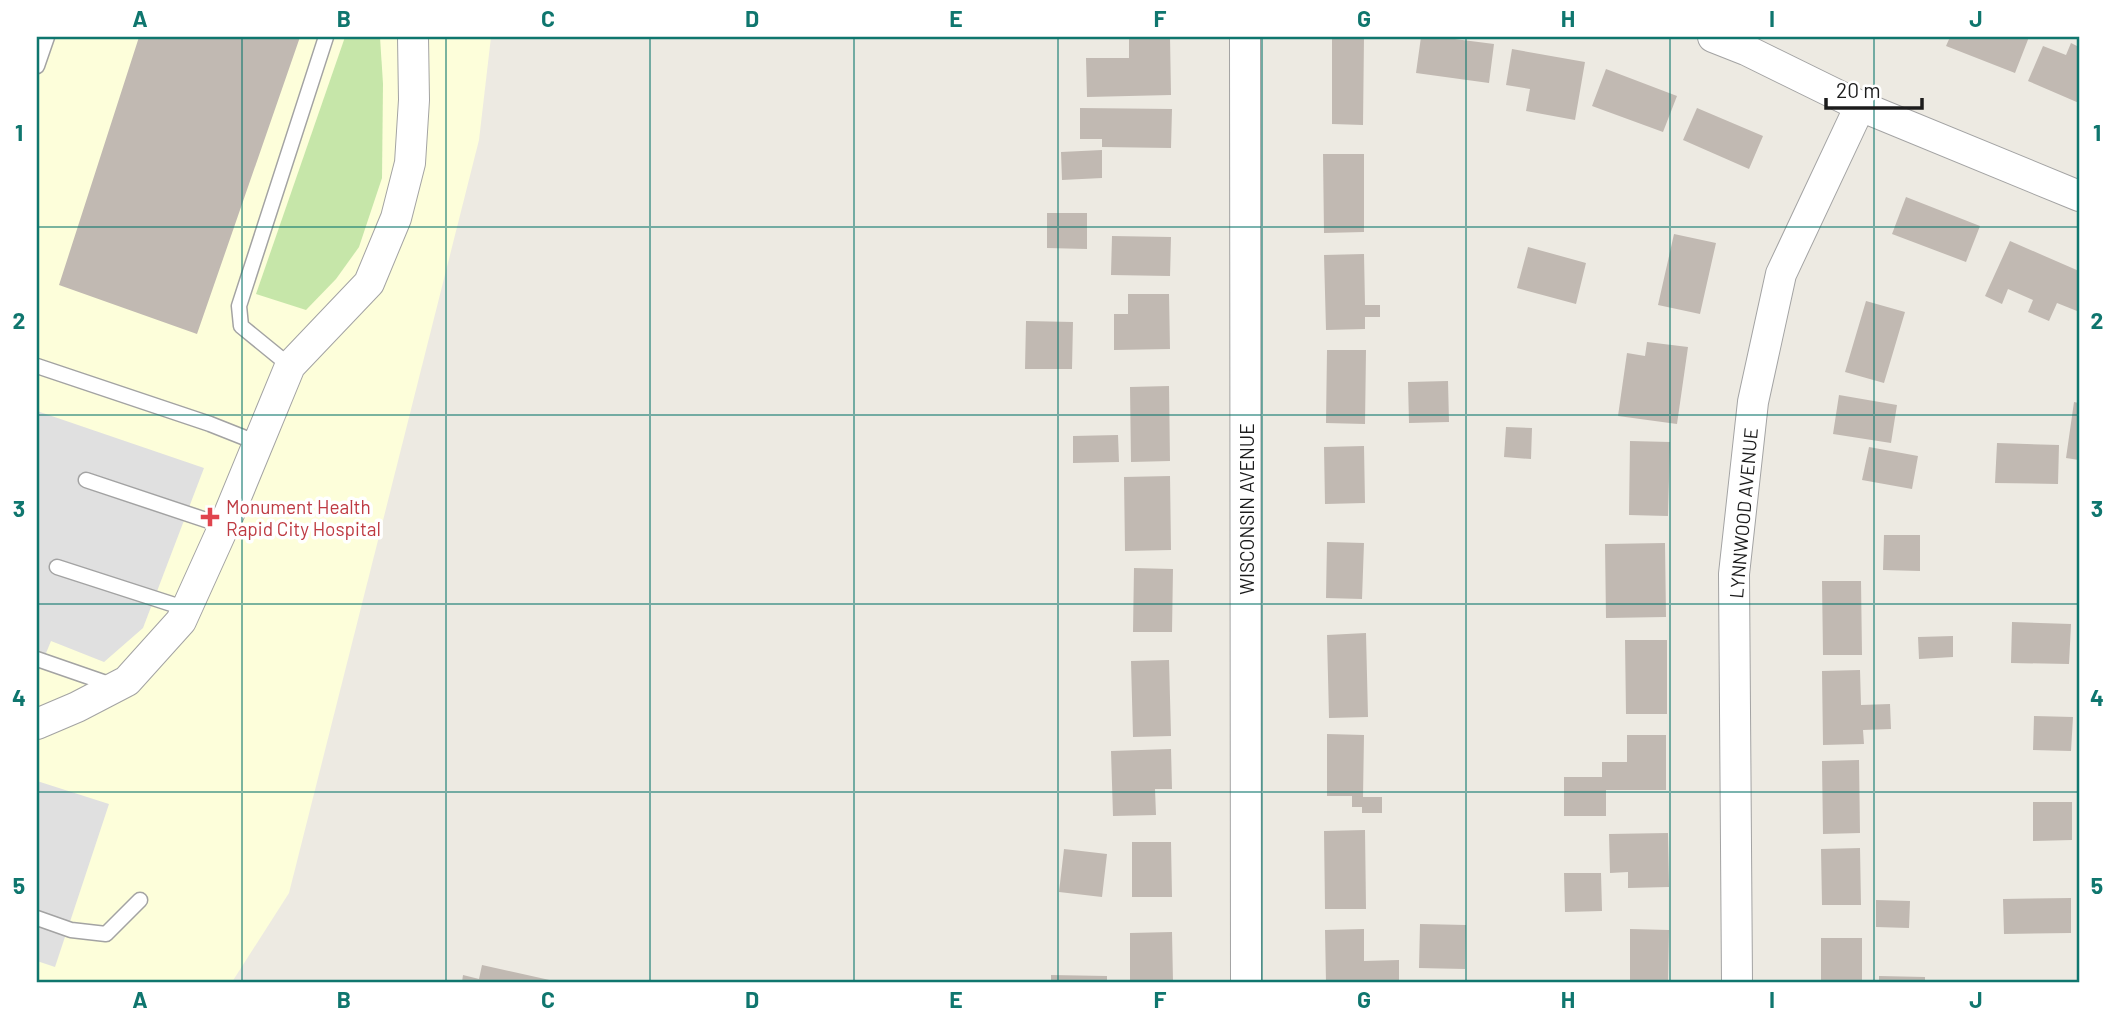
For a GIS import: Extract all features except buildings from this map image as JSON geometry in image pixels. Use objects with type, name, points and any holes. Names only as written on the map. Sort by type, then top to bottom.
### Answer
[{"type":"street","points":[[37,724],[127,681],[181,621],[224,526],[290,366],[369,282],[396,218],[410,163],[414,100],[413,37]]},
{"type":"street","name":"WISCONSIN AVENUE","points":[[1245,37],[1246,982]]},
{"type":"street","points":[[1713,37],[1860,106],[2079,196]]},
{"type":"street","name":"LYNNWOOD AVENUE","points":[[1737,982],[1734,574],[1753,402],[1782,274],[1860,106]]},
{"type":"lane","points":[[37,66],[47,37]]},
{"type":"lane","points":[[290,366],[241,326],[239,306],[326,37]]},
{"type":"lane","points":[[37,366],[210,424],[258,443]]},
{"type":"lane","points":[[86,480],[224,526]]},
{"type":"lane","points":[[57,567],[187,609]]},
{"type":"lane","points":[[37,659],[117,687]]},
{"type":"lane","points":[[37,918],[71,930],[106,934],[139,900]]},
{"type":"shaded area","name":"Monument Health Rapid City Hospital","points":[[37,37],[491,37],[479,140],[289,893],[232,982],[37,982]]},
{"type":"shaded area","points":[[37,411],[204,468],[143,628],[104,662],[51,641],[37,675]]},
{"type":"shaded area","points":[[37,781],[109,804],[55,967],[37,961]]},
{"type":"green space","points":[[345,37],[380,37],[383,84],[382,178],[359,247],[336,279],[306,310],[256,294]]},
{"type":"place","name":"Monument Health Rapid City Hospital","points":[[210,517]]}]
